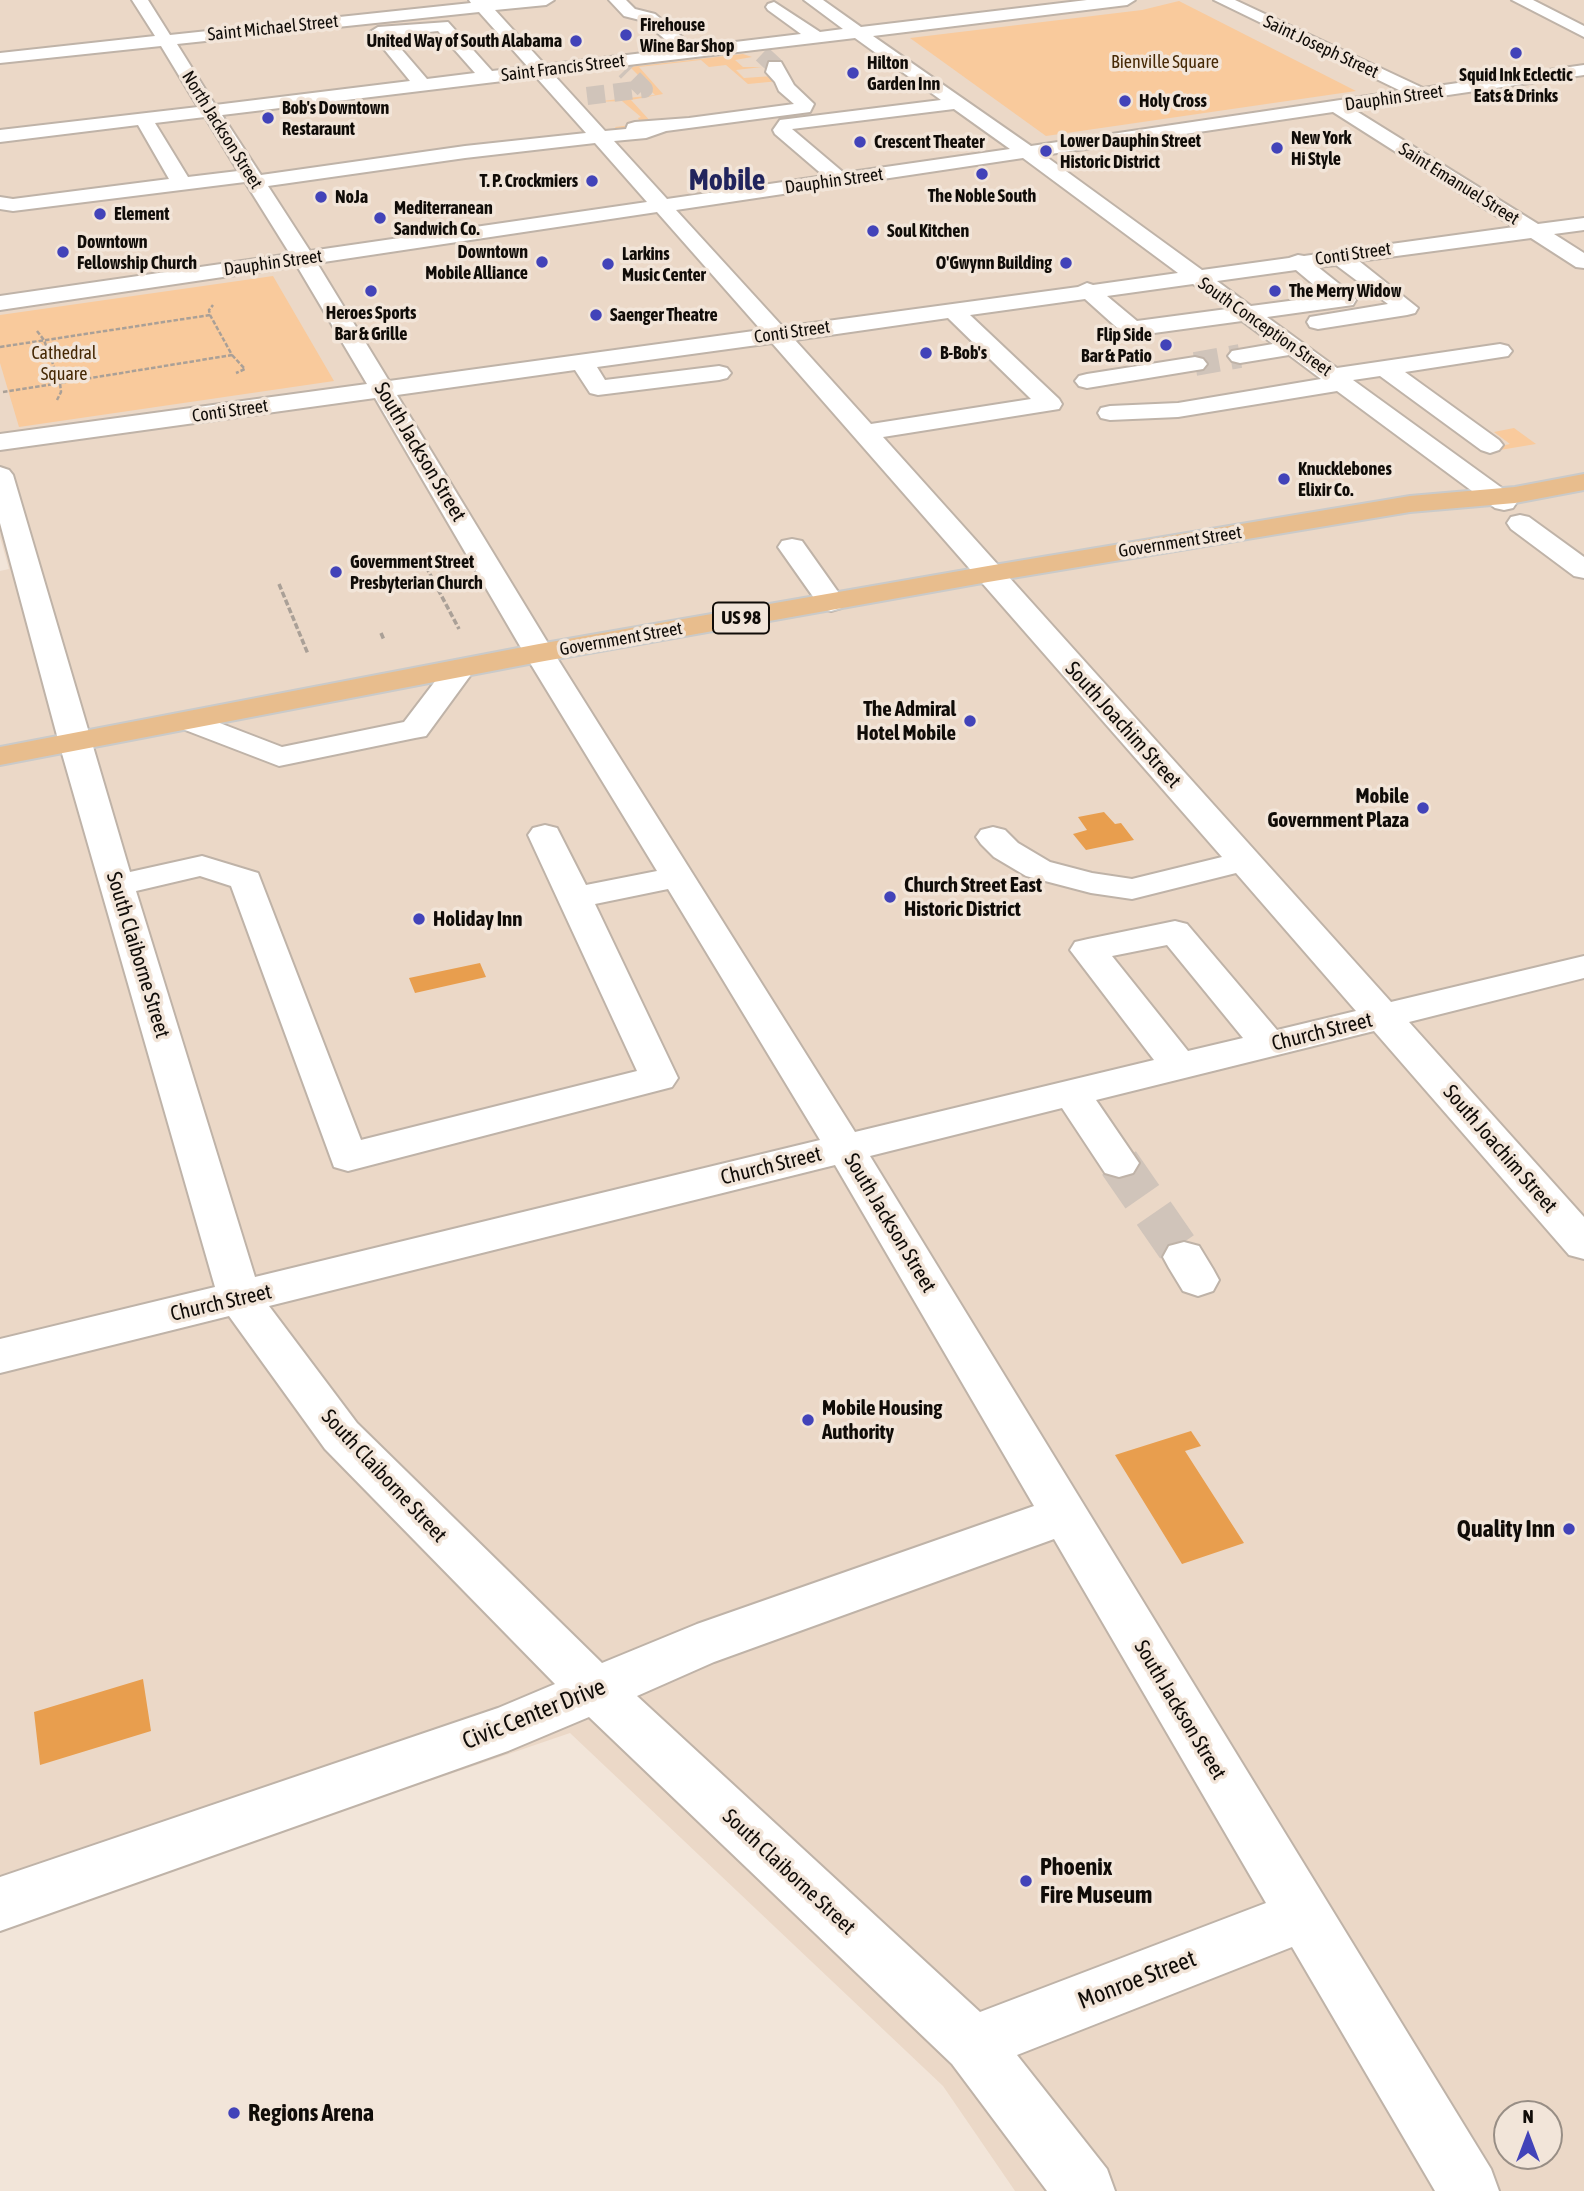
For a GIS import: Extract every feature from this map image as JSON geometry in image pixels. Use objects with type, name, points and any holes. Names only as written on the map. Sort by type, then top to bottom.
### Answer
[{"type":"main road","name":"Government Street","points":[[1425,502],[1496,493],[1576,462]]},
{"type":"main road","name":"Government Street","points":[[0,756],[539,653],[988,574],[1425,502],[1584,482]]},
{"type":"main road","name":"Government Street","points":[[1496,493],[1524,502],[1584,492]]},
{"type":"street","name":"North Jackson Street","points":[[140,0],[304,259]]},
{"type":"street","name":"Saint Michael Street","points":[[0,58],[480,3],[545,0]]},
{"type":"street","points":[[617,0],[630,13],[649,17],[690,52]]},
{"type":"street","name":"South Conception Street","points":[[813,0],[1496,493],[1584,570]]},
{"type":"street","points":[[988,0],[1012,14]]},
{"type":"street","name":"Saint Francis Street","points":[[0,136],[540,70],[620,66],[690,52],[762,55],[816,37],[1012,14],[1077,3],[1127,0]]},
{"type":"street","name":"Saint Joseph Street","points":[[1222,0],[1421,94]]},
{"type":"street","points":[[1520,0],[1584,32]]},
{"type":"street","name":"South Joachim Street","points":[[480,3],[778,334],[1584,1244]]},
{"type":"street","points":[[774,7],[816,37]]},
{"type":"street","points":[[422,85],[378,32],[442,26],[488,77]]},
{"type":"street","points":[[0,203],[13,205],[182,184],[253,179],[598,135],[637,133],[803,108],[806,104],[785,87],[784,80],[762,55]]},
{"type":"street","name":"Dauphin Street","points":[[0,303],[1584,71]]},
{"type":"street","points":[[565,98],[587,96]]},
{"type":"street","points":[[840,180],[782,130],[787,124],[958,103]]},
{"type":"street","name":"Saint Emanuel Street","points":[[1335,106],[1580,256]]},
{"type":"street","points":[[143,118],[182,184]]},
{"type":"street","points":[[130,142],[156,139]]},
{"type":"street","name":"Conti Street","points":[[0,442],[1087,290],[1584,224]]},
{"type":"street","points":[[1270,329],[1407,308],[1338,256]]},
{"type":"street","name":"South Jackson Street","points":[[304,259],[539,653],[845,1148],[1302,1916],[1469,2191]]},
{"type":"street","points":[[1087,290],[1132,329],[1345,300],[1298,261]]},
{"type":"street","points":[[1136,284],[1183,322]]},
{"type":"street","points":[[865,432],[1057,412],[952,310]]},
{"type":"street","points":[[1240,356],[1295,347]]},
{"type":"street","points":[[1110,413],[1178,410],[1385,369],[1500,351]]},
{"type":"street","points":[[582,362],[598,388],[719,373]]},
{"type":"street","points":[[1087,381],[1195,364]]},
{"type":"street","points":[[1385,369],[1490,445]]},
{"type":"street","points":[[1412,433],[1461,424]]},
{"type":"street","name":"South Claiborne Street","points":[[0,475],[13,573],[75,743],[240,1299],[341,1436],[597,1690],[972,2044],[1085,2191]]},
{"type":"street","points":[[792,547],[831,602]]},
{"type":"street","points":[[191,721],[279,757],[415,729],[460,669]]},
{"type":"street","points":[[117,884],[201,866],[246,880],[348,1157],[659,1078],[545,835]]},
{"type":"street","points":[[993,837],[1006,850],[1038,869],[1091,883],[1132,889],[1245,861]]},
{"type":"street","points":[[575,898],[677,877]]},
{"type":"street","points":[[1180,1066],[1088,950],[1175,932],[1269,1045]]},
{"type":"street","name":"Church Street","points":[[0,1356],[1584,967]]},
{"type":"street","points":[[1071,1092],[1119,1163]]},
{"type":"street","name":"Civic Center Drive","points":[[0,1904],[508,1728],[697,1646],[1065,1515]]},
{"type":"street","name":"Monroe Street","points":[[972,2044],[1302,1916]]},
{"type":"path","points":[[3,391],[232,355],[210,315],[209,310],[213,304],[206,304]]},
{"type":"path","points":[[0,346],[210,315]]},
{"type":"path","points":[[44,326],[35,329],[44,340],[60,383]]},
{"type":"path","points":[[422,559],[459,629]]},
{"type":"path","points":[[425,565],[444,561]]},
{"type":"path","points":[[279,584],[308,654]]},
{"type":"path","points":[[381,633],[384,640]]},
{"type":"shaded area","points":[[0,0],[1584,0],[1584,2191],[1015,2191],[943,2086],[570,1733],[0,1928],[0,571],[9,569],[0,537]]},
{"type":"shaded area","points":[[1104,812],[1115,824],[1121,823],[1134,840],[1086,850],[1073,834],[1087,830],[1078,817]]},
{"type":"shaded area","points":[[480,963],[486,977],[415,993],[409,978]]},
{"type":"shaded area","points":[[1191,1431],[1201,1446],[1185,1451],[1244,1543],[1182,1564],[1115,1455]]},
{"type":"shaded area","points":[[143,1679],[151,1731],[40,1765],[34,1712]]},
{"type":"green space","name":"Bienville Square","points":[[1179,1],[1356,91],[1046,136],[910,38],[1142,10]]},
{"type":"green space","points":[[743,54],[752,57],[735,60],[743,67],[762,67],[736,70],[744,78],[773,76],[779,81],[748,84],[726,65],[709,67],[701,60],[639,67],[663,94],[631,100],[653,124],[616,129],[615,127],[641,124],[638,118],[641,117],[622,101],[593,102],[655,95],[630,67]]},
{"type":"green space","name":"Cathedral Square","points":[[273,276],[334,381],[19,427],[0,363],[0,315]]},
{"type":"green space","points":[[1514,428],[1536,444],[1500,450],[1496,447],[1510,444],[1494,432]]},
{"type":"tunnel","points":[[762,54],[775,66]]},
{"type":"tunnel","points":[[587,96],[644,89],[625,70]]},
{"type":"tunnel","points":[[1195,364],[1240,356]]},
{"type":"tunnel","points":[[1119,1163],[1184,1257]]},
{"type":"place","name":"Firehouse Wine Bar Shop","points":[[626,35]]},
{"type":"place","name":"United Way of South Alabama","points":[[576,41]]},
{"type":"place","name":"Squid Ink Eclectic Eats & Drinks","points":[[1516,53]]},
{"type":"place","name":"Hilton Garden Inn","points":[[853,73]]},
{"type":"place","name":"Holy Cross","points":[[1125,101]]},
{"type":"place","name":"Bob's Downtown Restaraunt","points":[[268,118]]},
{"type":"place","name":"Crescent Theater","points":[[860,142]]},
{"type":"place","name":"New York Hi Style","points":[[1277,148]]},
{"type":"place","name":"Lower Dauphin Street Historic District","points":[[1046,151]]},
{"type":"place","name":"The Noble South","points":[[982,174]]},
{"type":"place","name":"T. P. Crockmiers","points":[[592,181]]},
{"type":"place","name":"NoJa","points":[[321,197]]},
{"type":"place","name":"Element","points":[[100,214]]},
{"type":"place","name":"Mediterranean Sandwich Co.","points":[[380,218]]},
{"type":"place","name":"Soul Kitchen","points":[[873,231]]},
{"type":"place","name":"Downtown Fellowship Church","points":[[63,252]]},
{"type":"place","name":"Downtown Mobile Alliance","points":[[542,262]]},
{"type":"place","name":"O'Gwynn Building","points":[[1066,263]]},
{"type":"place","name":"Larkins Music Center","points":[[608,264]]},
{"type":"place","name":"Heroes Sports Bar & Grille","points":[[371,291]]},
{"type":"place","name":"The Merry Widow","points":[[1275,291]]},
{"type":"place","name":"Saenger Theatre","points":[[596,315]]},
{"type":"place","name":"Flip Side Bar & Patio","points":[[1166,345]]},
{"type":"place","name":"B-Bob's","points":[[926,353]]},
{"type":"place","name":"Knucklebones Elixir Co.","points":[[1284,479]]},
{"type":"place","name":"Government Street Presbyterian Church","points":[[336,572]]},
{"type":"place","name":"The Admiral Hotel Mobile","points":[[970,721]]},
{"type":"place","name":"Mobile Government Plaza","points":[[1423,808]]},
{"type":"place","name":"Church Street East Historic District","points":[[890,897]]},
{"type":"place","name":"Holiday Inn","points":[[419,919]]},
{"type":"place","name":"Mobile Housing Authority","points":[[808,1420]]},
{"type":"place","name":"Quality Inn","points":[[1569,1529]]},
{"type":"place","name":"Phoenix Fire Museum","points":[[1026,1881]]},
{"type":"place","name":"Regions Arena","points":[[234,2113]]},
{"type":"district","name":"Mobile","points":[[727,181]]}]
